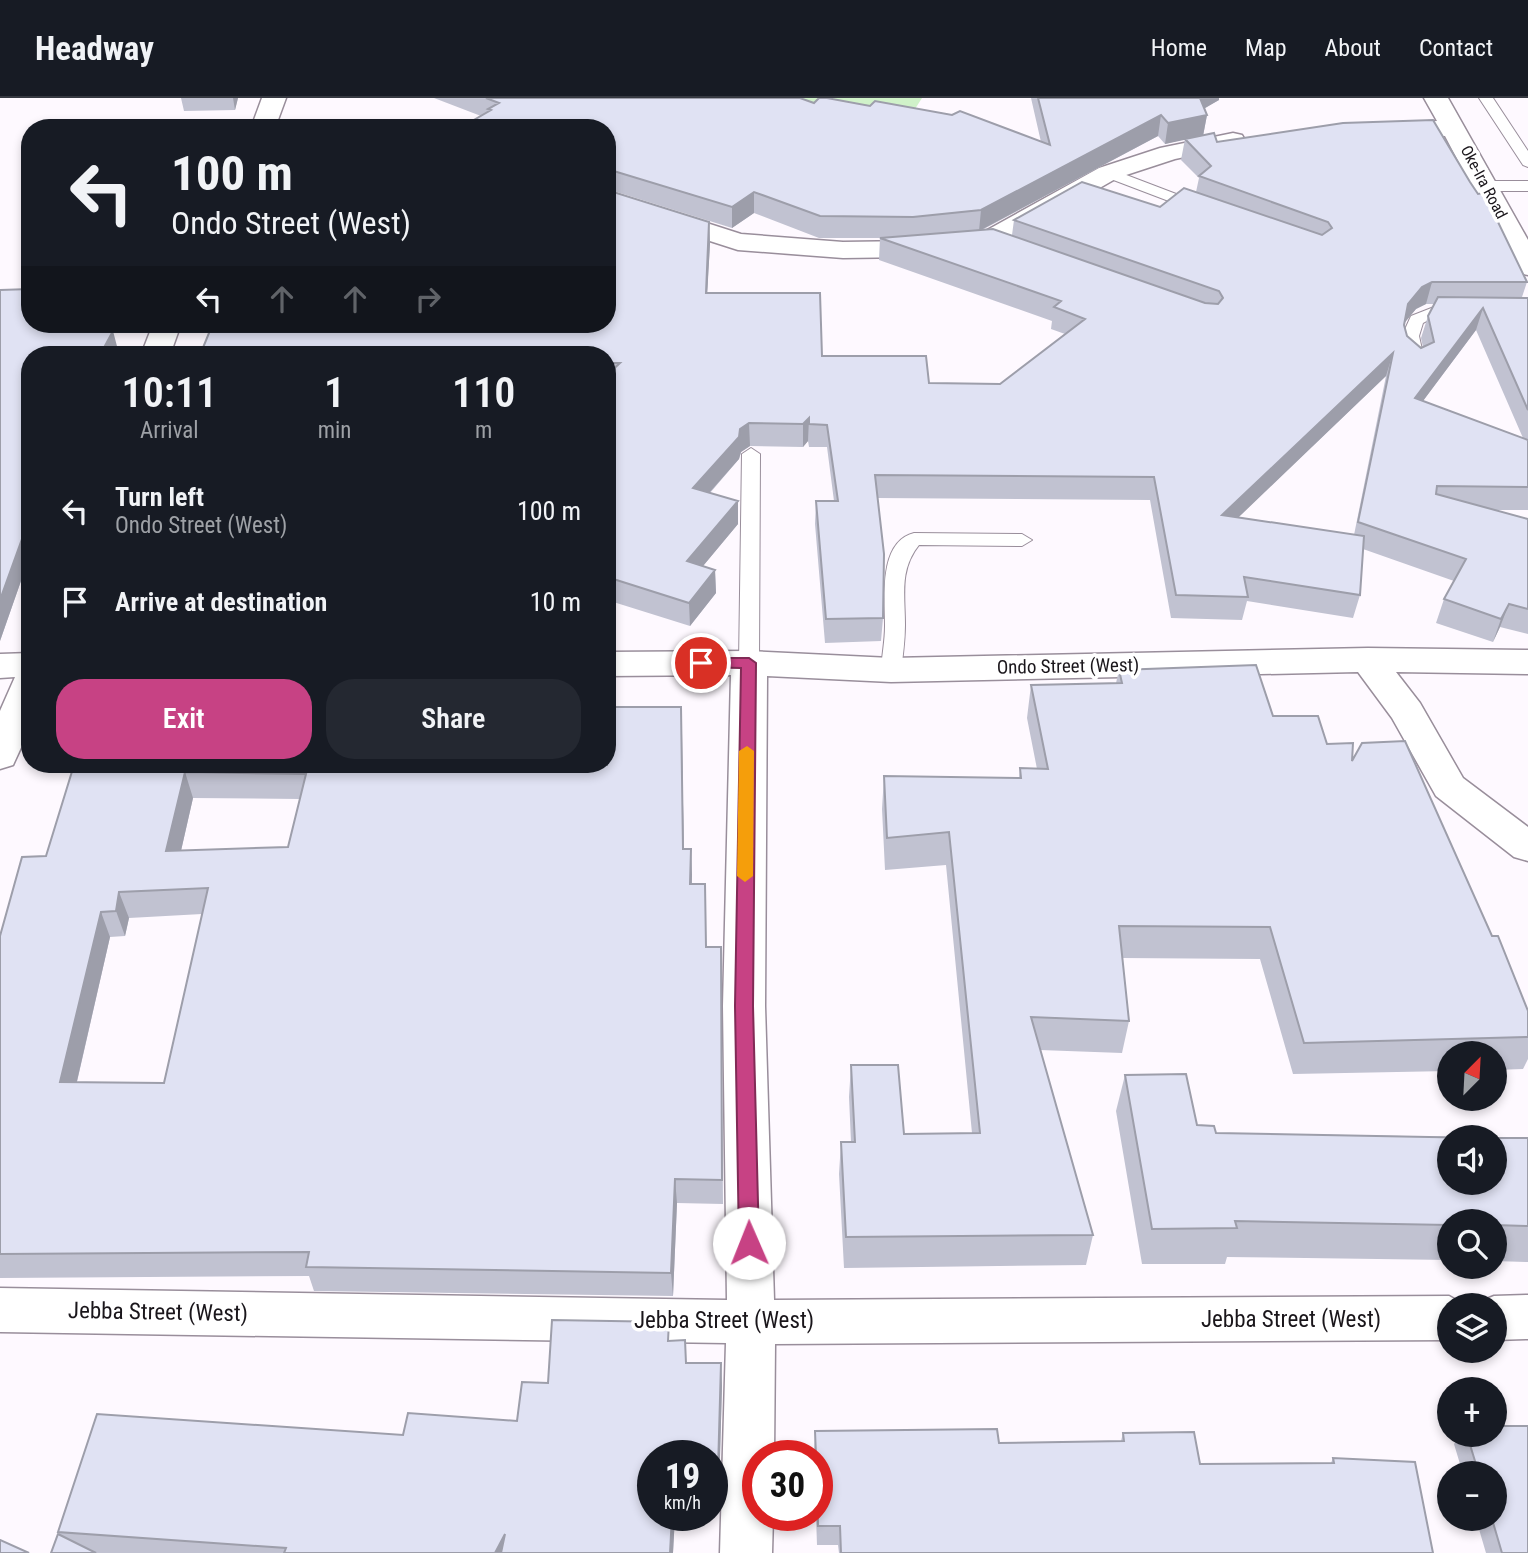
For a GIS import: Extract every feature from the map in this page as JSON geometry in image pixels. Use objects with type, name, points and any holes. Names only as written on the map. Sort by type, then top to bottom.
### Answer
[{"type":"street","points":[[266,119],[274,98]]},
{"type":"street","name":"Oke-Ira Road","points":[[1436,98],[1487,186],[1528,267]]},
{"type":"street","points":[[1357,130],[1454,128]]},
{"type":"street","points":[[616,202],[738,242],[843,250],[998,244],[1108,173],[1169,153],[1254,138]]},
{"type":"street","points":[[1368,660],[1407,712],[1449,787],[1528,847]]},
{"type":"street","name":"Ondo Street (West)","points":[[616,664],[749,663],[891,670],[1368,660],[1528,662]]},
{"type":"street","points":[[746,1553],[751,1322],[744,1006],[749,663]]},
{"type":"street","points":[[0,666],[21,665]]},
{"type":"street","points":[[0,756],[21,704]]},
{"type":"street","name":"Jebba Street (West)","points":[[0,1310],[751,1322],[1437,1318]]},
{"type":"street","points":[[1507,1318],[1528,1317]]},
{"type":"lane","points":[[1486,98],[1528,162]]},
{"type":"lane","points":[[1108,173],[1214,213]]},
{"type":"lane","points":[[1487,186],[1528,186]]},
{"type":"lane","points":[[1416,363],[1408,341],[1412,324],[1427,311],[1482,311]]},
{"type":"lane","points":[[749,663],[751,454]]},
{"type":"lane","points":[[891,670],[895,628],[892,576],[900,554],[914,539],[1021,540]]},
{"type":"green space","points":[[752,98],[922,98],[908,120]]},
{"type":"building","points":[[486,98],[800,98],[814,103],[819,98],[827,98],[870,106],[875,101],[952,115],[960,111],[1050,145],[1038,98],[1200,98],[1207,115],[1168,123],[1161,115],[981,210],[913,217],[820,216],[754,192],[732,207],[616,172],[616,119],[476,119],[499,103]]},
{"type":"building","points":[[1433,120],[1478,194],[1484,193],[1527,282],[1432,282],[1422,287],[1408,304],[1404,325],[1407,336],[1421,348],[1434,342],[1428,316],[1438,297],[1528,298],[1528,410],[1483,308],[1415,398],[1528,440],[1528,487],[1437,486],[1436,494],[1528,519],[1528,609],[1509,604],[1501,619],[1444,599],[1466,559],[1358,522],[1393,353],[1222,515],[1364,536],[1360,595],[1244,577],[1248,597],[1176,595],[1154,477],[875,475],[884,554],[883,618],[826,619],[816,501],[838,501],[827,425],[809,424],[809,418],[803,424],[749,423],[740,429],[739,437],[693,488],[738,501],[687,561],[715,570],[689,603],[616,580],[616,367],[620,363],[616,363],[616,346],[204,346],[209,333],[616,333],[616,193],[709,222],[706,293],[820,293],[822,356],[926,356],[929,383],[1000,384],[1085,319],[1054,307],[1061,301],[880,238],[993,229],[1205,303],[1218,304],[1223,298],[1219,291],[1014,220],[1082,182],[1160,207],[1184,188],[1322,235],[1332,228],[1328,222],[1199,176],[1211,166],[1185,139],[1214,133],[1217,142],[1343,123]]},
{"type":"building","points":[[21,289],[21,333],[112,333],[105,346],[21,346],[21,542],[0,600],[0,290]]},
{"type":"building","points":[[1256,665],[1273,716],[1318,716],[1327,744],[1353,743],[1352,761],[1362,743],[1405,741],[1492,936],[1498,936],[1528,1011],[1528,1037],[1304,1043],[1270,927],[1119,926],[1129,1021],[1031,1017],[1093,1235],[846,1237],[841,1142],[855,1142],[851,1065],[898,1065],[904,1134],[980,1133],[949,832],[887,838],[884,776],[1021,778],[1020,768],[1048,769],[1031,685],[1122,683],[1119,670]]},
{"type":"building","points":[[616,707],[681,707],[683,849],[691,849],[690,884],[705,884],[706,947],[721,947],[722,1180],[675,1179],[671,1273],[306,1267],[309,1252],[0,1254],[0,936],[22,857],[46,856],[72,773],[185,773],[166,851],[288,847],[306,774],[246,773],[616,773]],"holes":[[[208,888],[164,1083],[60,1082],[101,912],[116,911],[119,892]]]},
{"type":"building","points":[[1186,1074],[1197,1125],[1214,1126],[1216,1133],[1437,1137],[1437,1195],[1507,1195],[1507,1138],[1528,1138],[1528,1226],[1507,1225],[1507,1209],[1437,1209],[1437,1225],[1235,1221],[1237,1228],[1152,1229],[1125,1075]]},
{"type":"building","points":[[552,1320],[669,1322],[668,1341],[685,1340],[686,1363],[721,1363],[719,1440],[637,1440],[637,1531],[671,1531],[670,1553],[501,1553],[505,1534],[495,1553],[284,1553],[286,1548],[58,1532],[97,1414],[403,1435],[408,1413],[517,1421],[522,1382],[548,1383]]},
{"type":"building","points":[[1507,1426],[1528,1426],[1528,1553],[1502,1553],[1496,1531],[1507,1531],[1507,1461],[1475,1461],[1471,1447],[1507,1447]]},
{"type":"building","points":[[997,1429],[999,1443],[1124,1441],[1123,1433],[1194,1432],[1200,1464],[1334,1463],[1333,1458],[1415,1462],[1433,1553],[841,1553],[840,1526],[833,1526],[833,1440],[815,1440],[815,1431]]},
{"type":"building","points":[[58,1534],[96,1553],[51,1553]]},
{"type":"building","points":[[0,1540],[29,1553],[0,1553]]},
{"type":"slow traffic","points":[[745,876],[747,751]]},
{"type":"route","points":[[701,663],[749,663],[744,1006],[749,1243]]}]
